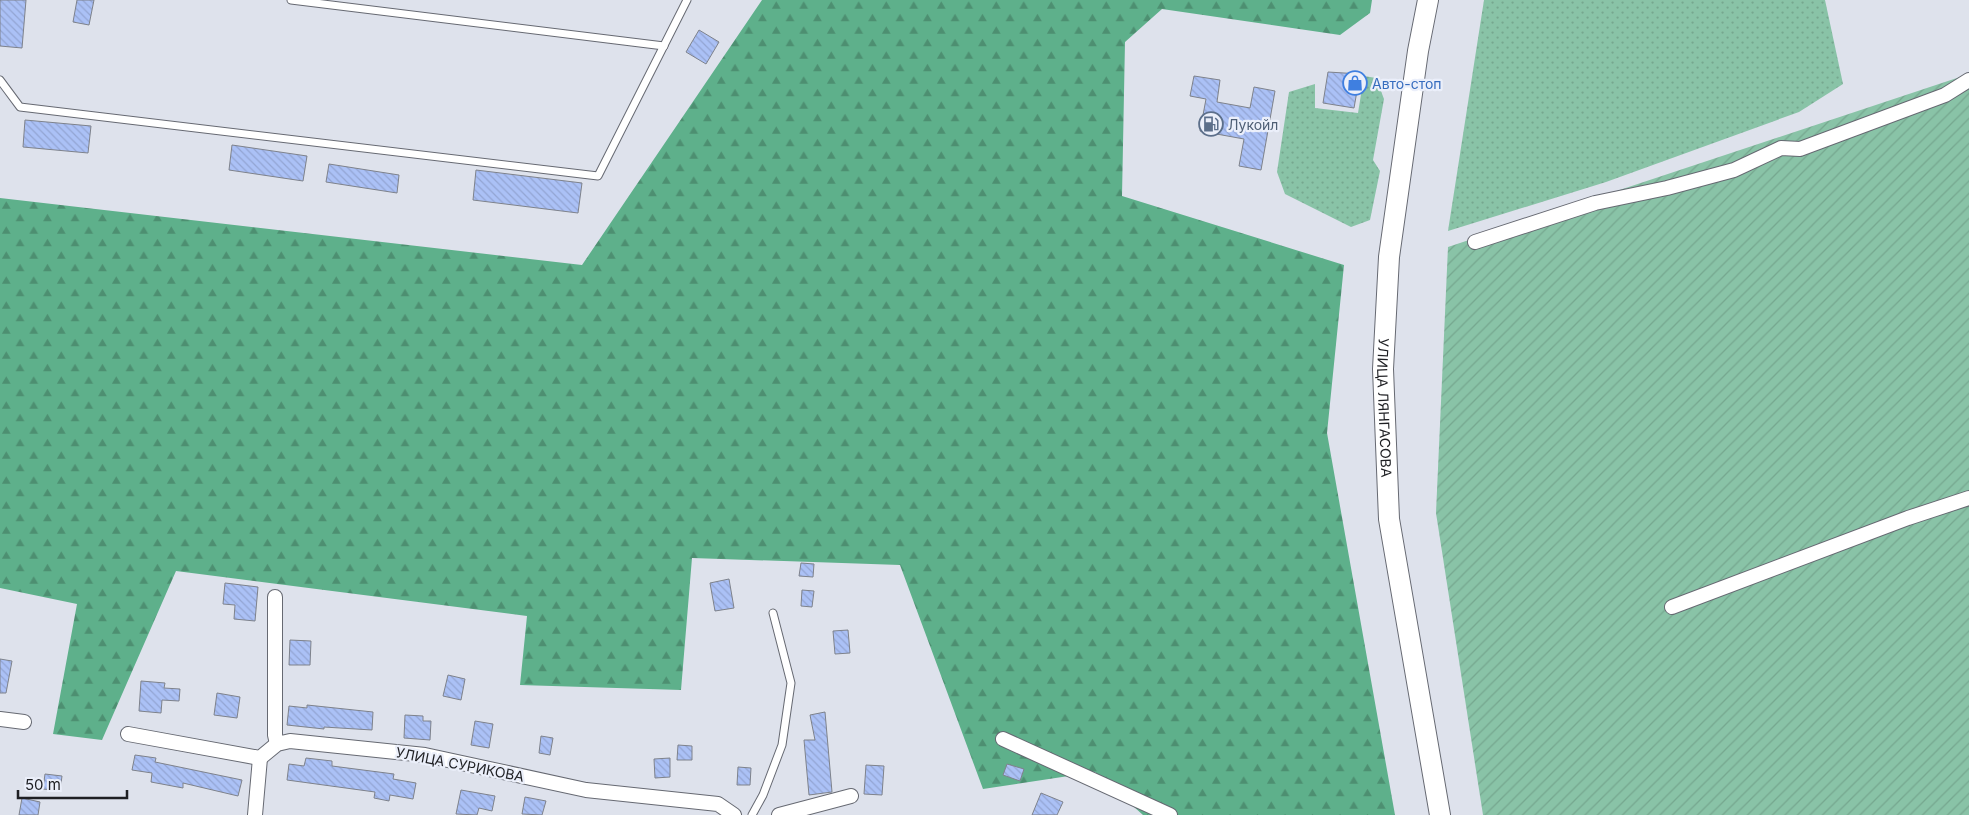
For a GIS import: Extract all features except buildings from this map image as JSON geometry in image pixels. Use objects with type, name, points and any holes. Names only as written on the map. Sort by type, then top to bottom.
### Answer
[{"type":"main road","name":"УЛИЦА ЛЯНГАСОВА","points":[[1428,0],[1418,52],[1389,257],[1383,369],[1389,519],[1440,815]]},
{"type":"street","points":[[1474,242],[1595,203],[1667,188],[1734,170],[1781,148],[1800,149],[1946,95],[1969,80]]},
{"type":"street","points":[[1672,606],[1969,498]]},
{"type":"street","points":[[255,815],[260,758],[277,744],[275,725],[275,597]]},
{"type":"street","points":[[0,719],[24,722]]},
{"type":"street","points":[[128,734],[260,758]]},
{"type":"street","points":[[1003,739],[1170,815]]},
{"type":"street","name":"УЛИЦА СУРИКОВА","points":[[277,744],[290,741],[425,755],[586,790],[718,804],[734,815]]},
{"type":"street","points":[[779,815],[851,796]]},
{"type":"lane","points":[[291,0],[664,46]]},
{"type":"lane","points":[[0,80],[20,107],[598,176],[688,0]]},
{"type":"lane","points":[[752,815],[763,795],[782,745],[791,683],[773,613]]},
{"type":"green space","points":[[762,0],[1372,0],[1370,13],[1340,35],[1162,9],[1125,42],[1122,196],[1344,265],[1327,433],[1395,815],[1143,815],[1095,772],[983,789],[900,565],[692,558],[681,690],[520,685],[527,616],[176,571],[102,740],[53,734],[77,604],[0,588],[0,198],[582,265]]},
{"type":"green space","points":[[1484,0],[1825,0],[1843,84],[1799,112],[1606,182],[1448,231]]},
{"type":"green space","points":[[1969,74],[1969,815],[1483,815],[1436,513],[1448,247]]},
{"type":"green space","points":[[1364,76],[1376,78],[1384,99],[1373,160],[1380,171],[1370,220],[1351,227],[1285,194],[1277,172],[1289,92],[1315,84],[1315,108],[1358,113]]},
{"type":"place","name":"Авто-стоп","points":[[1355,83]]},
{"type":"place","name":"Лукойл","points":[[1211,124]]}]
